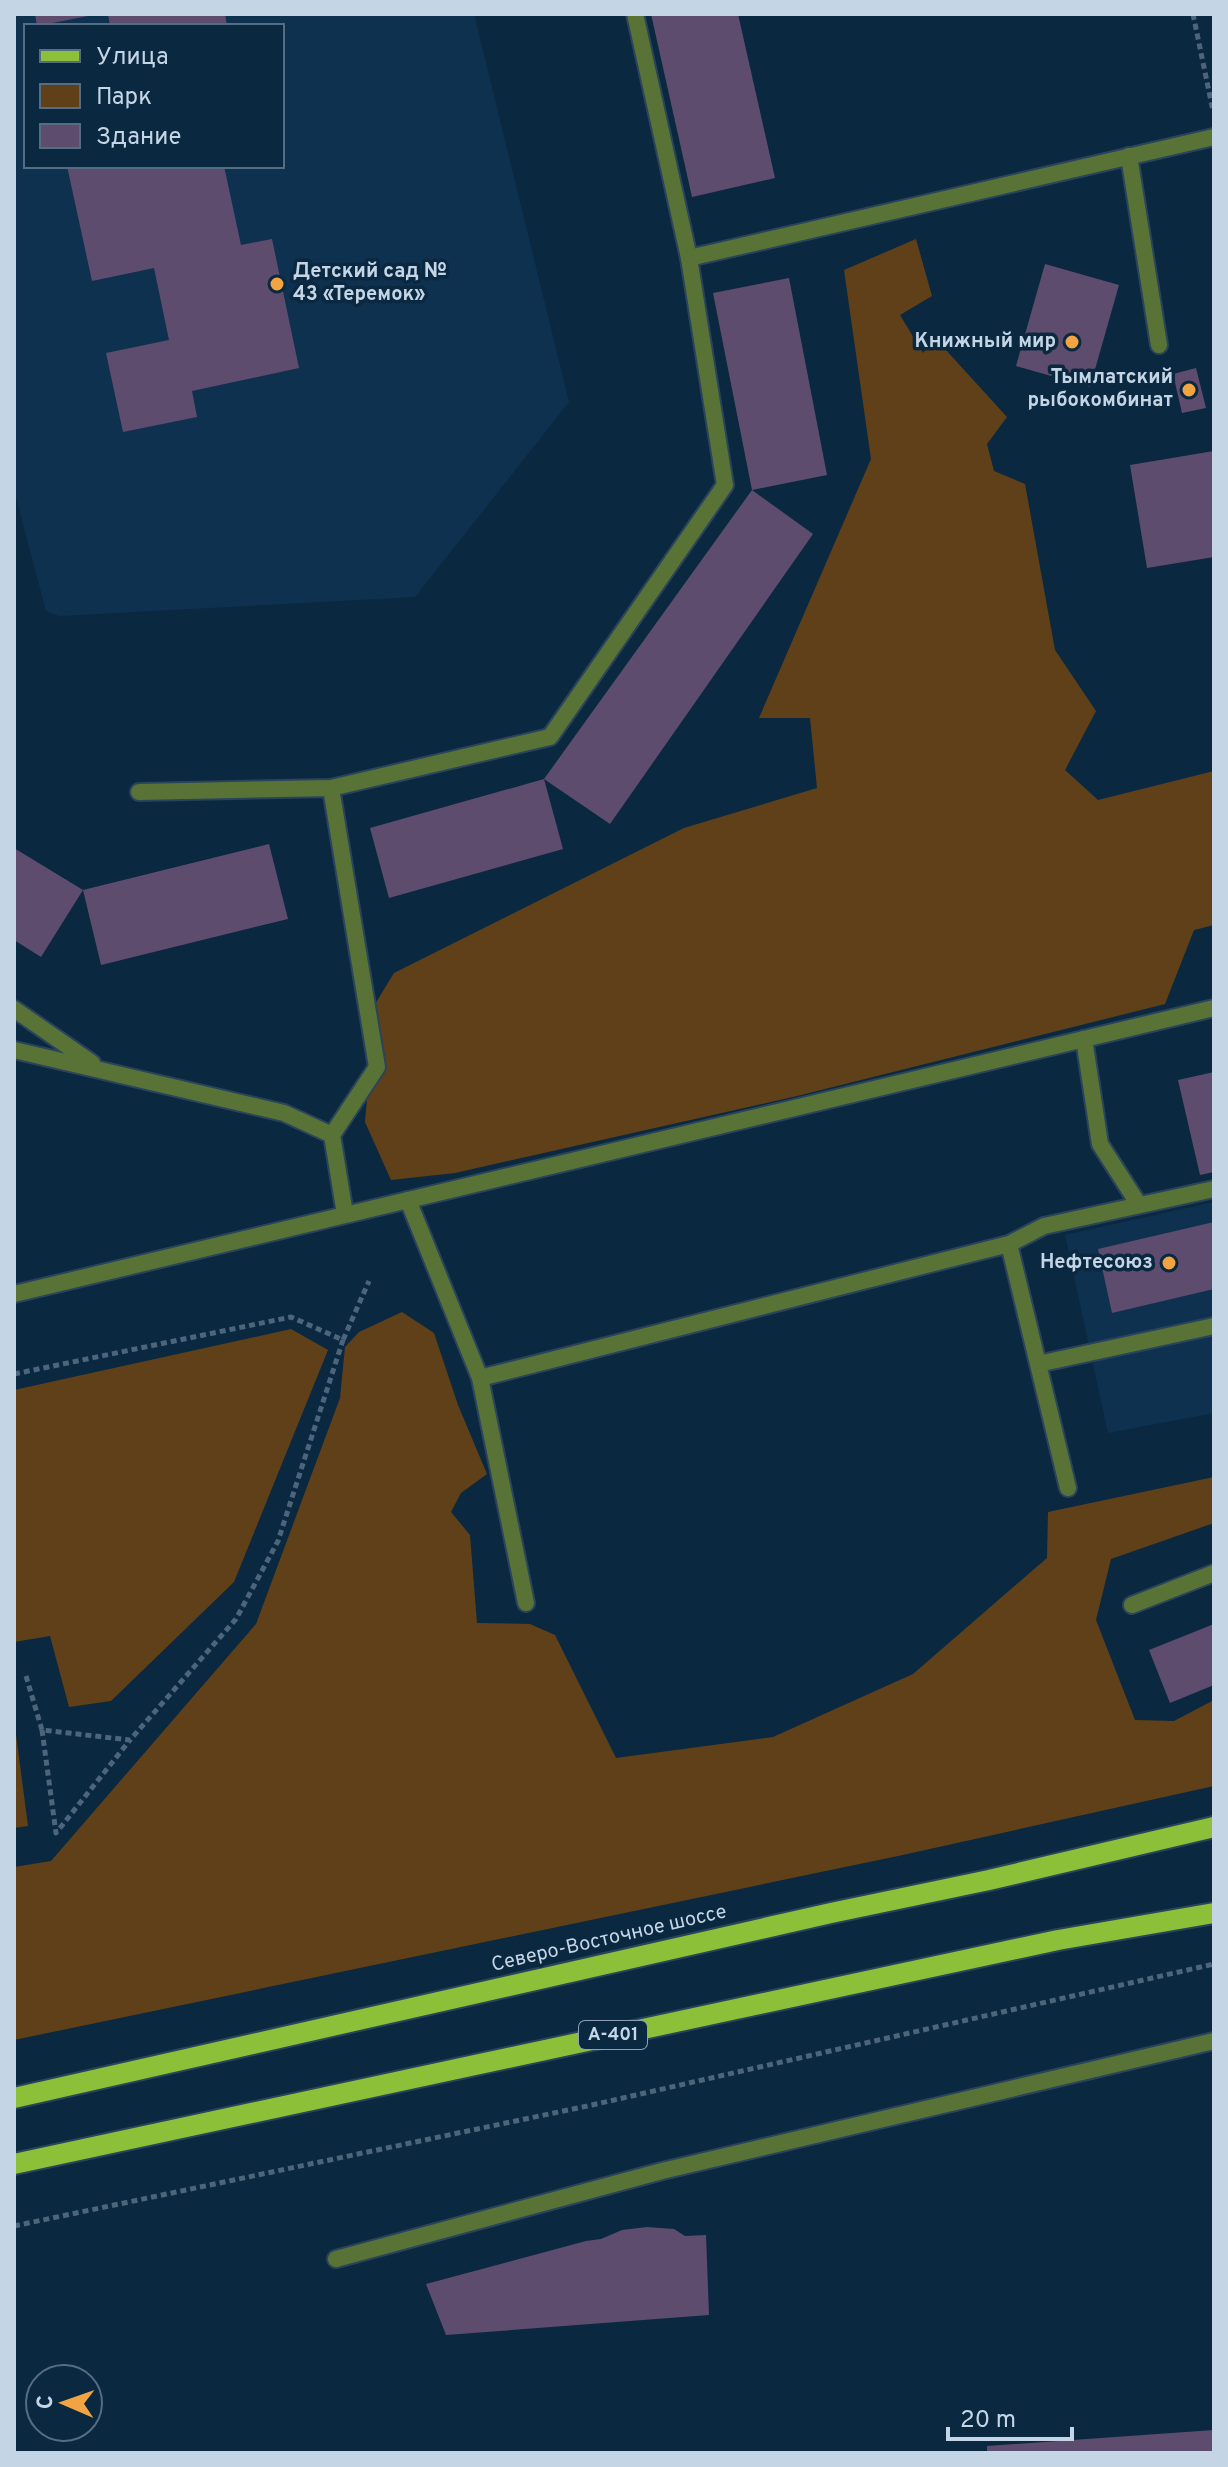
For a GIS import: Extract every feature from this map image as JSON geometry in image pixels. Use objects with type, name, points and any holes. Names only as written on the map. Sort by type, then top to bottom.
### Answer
[{"type":"main road","name":"Северо-Восточное шоссе","points":[[14,2098],[1214,1827]]},
{"type":"main road","name":"А-401","points":[[14,2164],[1043,1943],[1214,1913]]},
{"type":"street","points":[[139,792],[331,788],[550,737],[725,485],[689,258],[635,14]]},
{"type":"street","points":[[689,258],[1214,137]]},
{"type":"street","points":[[1129,156],[1159,345]]},
{"type":"street","points":[[331,788],[377,1067],[332,1135],[345,1214]]},
{"type":"street","points":[[14,1294],[1214,1008]]},
{"type":"street","points":[[14,1009],[100,1068]]},
{"type":"street","points":[[1084,1039],[1100,1144],[1139,1205]]},
{"type":"street","points":[[14,1050],[284,1113],[332,1135]]},
{"type":"street","points":[[480,1378],[1009,1244],[1044,1226],[1214,1189]]},
{"type":"street","points":[[408,1200],[480,1378],[526,1603]]},
{"type":"street","points":[[1009,1244],[1068,1488]]},
{"type":"street","points":[[1038,1364],[1214,1326]]},
{"type":"street","points":[[1132,1605],[1214,1573]]},
{"type":"street","points":[[336,2259],[662,2171],[1214,2041]]},
{"type":"path","points":[[1193,14],[1214,113]]},
{"type":"path","points":[[26,1676],[42,1730],[56,1833],[130,1740],[236,1619],[278,1541],[343,1340],[369,1281]]},
{"type":"path","points":[[14,1374],[291,1317],[343,1340]]},
{"type":"path","points":[[42,1730],[130,1740]]},
{"type":"path","points":[[14,2226],[592,2105],[1214,1964]]},
{"type":"shaded area","name":"Детский сад № 43 «Теремок»","points":[[14,14],[474,14],[569,402],[415,597],[59,616],[46,611],[14,490]]},
{"type":"shaded area","points":[[1214,1202],[1214,1413],[1108,1433],[1065,1235]]},
{"type":"green space","points":[[916,239],[932,296],[900,315],[923,353],[935,338],[1007,417],[987,444],[994,471],[1025,484],[1055,650],[1096,711],[1065,770],[1098,800],[1214,771],[1214,925],[1194,930],[1165,1004],[797,1096],[455,1173],[391,1180],[365,1122],[375,1004],[394,973],[684,828],[817,788],[810,718],[759,718],[871,459],[844,270]]},
{"type":"green space","points":[[402,1312],[434,1333],[458,1405],[487,1474],[461,1493],[451,1512],[470,1535],[477,1623],[530,1624],[555,1635],[616,1758],[773,1737],[913,1674],[1047,1558],[1048,1512],[1214,1477],[1214,1523],[1111,1559],[1096,1620],[1135,1720],[1174,1721],[1214,1700],[1214,1786],[898,1856],[14,2040],[14,1867],[51,1861],[256,1624],[340,1398],[345,1347],[359,1332]]},
{"type":"green space","points":[[291,1329],[328,1350],[234,1582],[111,1701],[69,1707],[50,1636],[14,1642],[14,1390]]},
{"type":"green space","points":[[14,1719],[28,1826],[14,1828]]},
{"type":"building","points":[[35,14],[93,14],[47,24],[37,24]]},
{"type":"building","points":[[108,14],[225,14],[227,24],[110,24]]},
{"type":"building","points":[[651,14],[738,14],[775,178],[692,197]]},
{"type":"building","points":[[67,168],[224,168],[241,245],[272,239],[299,368],[192,391],[197,417],[123,432],[106,353],[169,340],[154,268],[92,281]]},
{"type":"building","points":[[1045,264],[1119,285],[1090,387],[1016,366]]},
{"type":"building","points":[[789,278],[827,475],[752,490],[713,293]]},
{"type":"building","points":[[1196,368],[1206,408],[1182,413],[1173,374]]},
{"type":"building","points":[[1214,451],[1214,557],[1147,568],[1130,465]]},
{"type":"building","points":[[752,490],[813,534],[610,824],[544,779]]},
{"type":"building","points":[[544,779],[563,849],[389,898],[370,828]]},
{"type":"building","points":[[269,844],[288,919],[101,965],[83,890]]},
{"type":"building","points":[[14,848],[83,890],[41,957],[14,940]]},
{"type":"building","points":[[1214,1072],[1214,1172],[1200,1175],[1178,1080]]},
{"type":"building","points":[[1214,1222],[1214,1289],[1112,1313],[1098,1249]]},
{"type":"building","points":[[1214,1624],[1214,1685],[1170,1703],[1149,1650]]},
{"type":"building","points":[[647,2227],[674,2229],[685,2236],[706,2235],[709,2315],[446,2335],[426,2284],[601,2239],[622,2230]]},
{"type":"building","points":[[1214,2430],[1214,2453],[987,2453],[987,2446]]},
{"type":"place","name":"Детский сад № 43 «Теремок»","points":[[277,284]]},
{"type":"place","name":"Книжный мир","points":[[1072,342]]},
{"type":"place","name":"Тымлатский рыбокомбинат","points":[[1189,390]]},
{"type":"place","name":"Нефтесоюз","points":[[1169,1263]]}]
